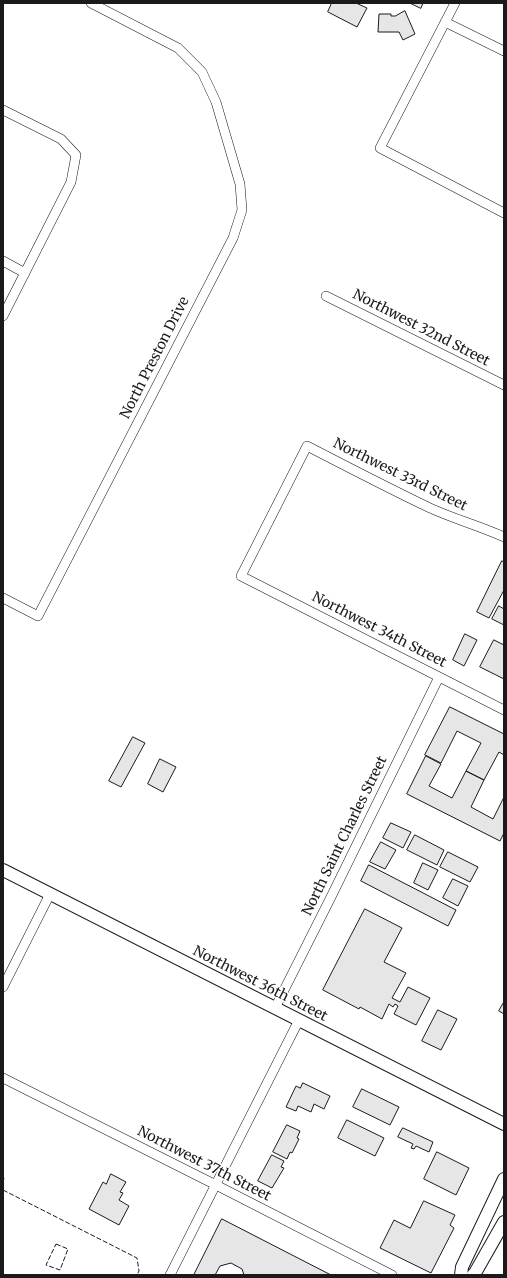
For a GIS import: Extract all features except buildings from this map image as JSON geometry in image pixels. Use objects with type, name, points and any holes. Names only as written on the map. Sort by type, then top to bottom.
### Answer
[{"type":"main road","name":"Northwest 36th Street","points":[[3,870],[504,1124]]},
{"type":"main road","points":[[461,1275],[462,1267],[504,1179]]},
{"type":"main road","points":[[473,1275],[504,1222]]},
{"type":"street","name":"North Preston Drive","points":[[3,598],[38,616],[233,238],[242,210],[240,184],[216,102],[202,72],[178,48],[91,3]]},
{"type":"street","points":[[455,3],[380,148],[504,214]]},
{"type":"street","points":[[445,22],[504,51]]},
{"type":"street","points":[[3,110],[62,139],[76,155],[72,182],[3,316]]},
{"type":"street","points":[[3,262],[25,273]]},
{"type":"street","name":"Northwest 32nd Street","points":[[326,296],[504,385]]},
{"type":"street","name":"Northwest 33rd Street","points":[[241,576],[307,446],[430,508],[504,537]]},
{"type":"street","name":"Northwest 34th Street","points":[[241,576],[504,710]]},
{"type":"street","name":"North Saint Charles Street","points":[[275,1008],[439,677]]},
{"type":"street","points":[[3,987],[50,894]]},
{"type":"street","points":[[170,1275],[299,1020]]},
{"type":"street","name":"Northwest 37th Street","points":[[3,1078],[392,1275]]},
{"type":"fence","points":[[3,1178],[3,1182]]},
{"type":"fence","points":[[3,1190],[137,1258],[139,1271],[137,1275]]},
{"type":"fence","points":[[56,1244],[68,1249],[60,1270],[46,1265],[56,1244]]}]
